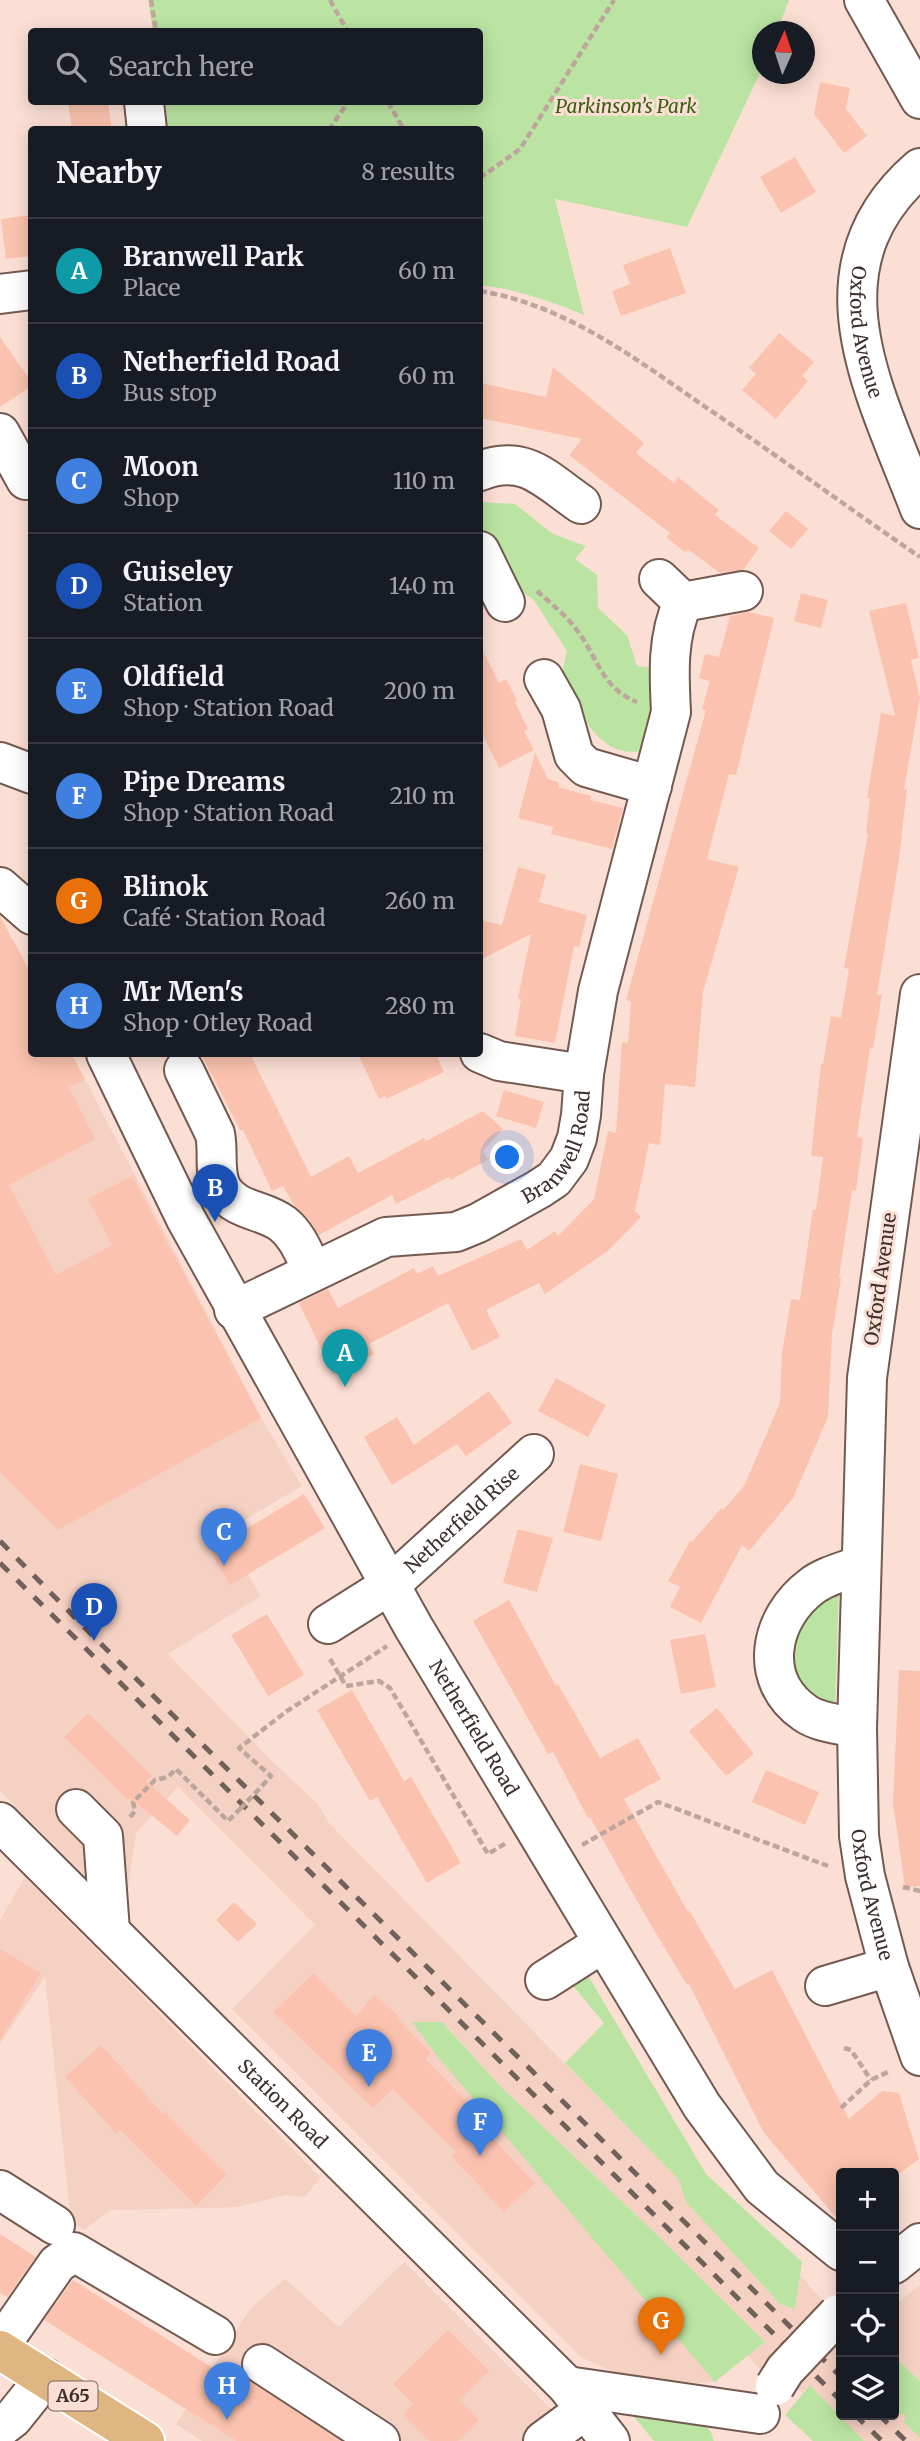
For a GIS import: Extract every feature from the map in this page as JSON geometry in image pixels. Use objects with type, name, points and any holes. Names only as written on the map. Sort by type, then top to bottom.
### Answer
[{"type":"main road","name":"A65","points":[[0,2348],[145,2441]]},
{"type":"street","points":[[864,0],[920,99]]},
{"type":"street","points":[[144,105],[147,126]]},
{"type":"street","name":"Oxford Avenue","points":[[920,168],[901,184],[870,232],[857,279],[857,324],[869,377],[920,509]]},
{"type":"street","points":[[0,294],[28,290]]},
{"type":"street","points":[[0,433],[26,480]]},
{"type":"street","points":[[483,470],[497,464],[532,469],[582,504]]},
{"type":"street","points":[[483,554],[517,593]]},
{"type":"street","name":"Branwell Road","points":[[234,1310],[312,1270],[386,1237],[456,1232],[478,1223],[554,1179],[569,1159],[577,1138],[584,1074],[598,991],[671,712],[671,640],[674,621],[671,590],[743,591]]},
{"type":"street","points":[[544,679],[561,709],[574,755],[586,767],[652,786]]},
{"type":"street","points":[[0,762],[28,772]]},
{"type":"street","name":"Oxford Avenue","points":[[920,994],[869,1356],[857,1728],[859,1836],[865,1876],[889,1967],[912,2006],[920,2056]]},
{"type":"street","points":[[483,1054],[499,1060],[584,1074]]},
{"type":"street","name":"Netherfield Road","points":[[107,1057],[186,1219],[234,1310],[414,1628],[702,2106],[762,2187],[836,2247]]},
{"type":"street","points":[[184,1070],[215,1134],[218,1146],[218,1177],[223,1189],[241,1207],[270,1217],[283,1225],[297,1240],[312,1270]]},
{"type":"street","name":"Netherfield Rise","points":[[328,1639],[534,1454]]},
{"type":"street","points":[[857,1728],[817,1719],[800,1709],[780,1685],[773,1650],[785,1615],[803,1594],[825,1579],[861,1566]]},
{"type":"street","points":[[76,1809],[103,1836],[110,1931]]},
{"type":"street","name":"Station Road","points":[[0,1822],[576,2398],[610,2441]]},
{"type":"street","points":[[545,1980],[603,1943]]},
{"type":"street","points":[[825,1986],[889,1967]]},
{"type":"street","points":[[0,2190],[55,2225]]},
{"type":"street","points":[[899,2260],[920,2243]]},
{"type":"street","points":[[0,2348],[57,2264],[74,2252],[215,2335]]},
{"type":"street","points":[[543,2441],[576,2398],[762,2414],[785,2370],[836,2316]]},
{"type":"street","points":[[262,2364],[380,2441]]},
{"type":"street","points":[[0,2428],[13,2418],[45,2378]]},
{"type":"path","points":[[151,0],[155,28]]},
{"type":"path","points":[[483,176],[520,149],[614,0]]},
{"type":"path","points":[[330,1],[346,28]]},
{"type":"path","points":[[332,126],[346,105]]},
{"type":"path","points":[[390,105],[402,126]]},
{"type":"path","points":[[483,292],[505,296],[546,309],[607,340],[758,442],[920,557]]},
{"type":"path","points":[[517,593],[576,628],[600,671],[622,696],[671,712]]},
{"type":"path","points":[[127,1822],[135,1811],[133,1802],[155,1780],[168,1777],[176,1769],[228,1821],[271,1776],[239,1748],[287,1711],[414,1628]]},
{"type":"path","points":[[328,1639],[346,1686],[379,1681],[390,1688],[488,1854],[534,1827]]},
{"type":"path","points":[[554,1860],[658,1802],[835,1868],[865,1876]]},
{"type":"path","points":[[841,2108],[872,2080],[851,2050],[844,2049]]},
{"type":"shaded area","points":[[0,925],[15,943],[28,969],[28,1057],[74,1057],[263,1421],[302,1486],[223,1533],[261,1596],[168,1654],[273,1762],[318,1804],[329,1823],[679,2180],[686,2202],[780,2304],[795,2309],[800,2275],[831,2310],[836,2324],[836,2412],[811,2386],[802,2393],[778,2366],[767,2377],[748,2356],[765,2342],[500,2086],[443,2022],[715,2382],[695,2383],[615,2373],[581,2357],[232,2009],[315,1925],[178,1787],[136,1833],[126,1903],[115,1905],[0,1791]]},
{"type":"shaded area","points":[[25,1877],[321,2178],[304,2197],[286,2195],[237,2207],[110,2210],[84,2230],[71,2222],[45,1977],[0,2044],[0,1920]]},
{"type":"shaded area","points":[[404,2262],[557,2415],[579,2441],[202,2441],[176,2424],[250,2309],[285,2279],[339,2327]]},
{"type":"shaded area","points":[[920,2285],[920,2381],[899,2361],[899,2302]]},
{"type":"shaded area","points":[[903,2414],[907,2418],[904,2421],[920,2438],[920,2441],[864,2441],[844,2420],[899,2420],[899,2415]]},
{"type":"green space","name":"Parkinson’s Park","points":[[148,0],[789,0],[781,21],[752,21],[752,84],[755,84],[687,227],[555,199],[584,315],[533,296],[483,285],[483,126],[168,126],[165,105],[483,105],[483,28],[153,28]]},
{"type":"green space","points":[[483,502],[515,504],[553,534],[586,546],[575,559],[597,575],[598,608],[627,635],[637,666],[653,668],[659,697],[646,750],[633,752],[610,746],[592,730],[564,678],[567,651],[533,599],[509,583],[483,531]]},
{"type":"green space","points":[[839,1583],[835,1710],[825,1708],[794,1679],[792,1631]]},
{"type":"green space","points":[[584,1969],[706,2174],[802,2262],[795,2309],[780,2304],[686,2202],[679,2180],[565,2063],[604,2023],[573,1986],[575,1974]]},
{"type":"green space","points":[[412,2022],[442,2022],[500,2086],[765,2342],[715,2382],[438,2057]]},
{"type":"green space","points":[[899,2361],[920,2381],[920,2438],[903,2421],[907,2418],[899,2414]]},
{"type":"green space","points":[[810,2385],[836,2412],[836,2420],[844,2420],[864,2441],[813,2441],[785,2415]]},
{"type":"green space","points":[[625,2406],[697,2418],[711,2432],[714,2441],[654,2441]]},
{"type":"building","points":[[820,82],[850,88],[846,109],[867,136],[844,153],[814,114]]},
{"type":"building","points":[[68,105],[108,105],[111,126],[71,126]]},
{"type":"building","points":[[795,157],[816,192],[781,213],[760,177]]},
{"type":"building","points":[[28,216],[28,256],[6,259],[1,219]]},
{"type":"building","points":[[670,248],[686,293],[621,316],[612,291],[630,284],[623,265]]},
{"type":"building","points":[[779,333],[814,362],[802,376],[808,381],[776,419],[742,390],[756,374],[749,368]]},
{"type":"building","points":[[0,337],[28,377],[28,389],[0,407]]},
{"type":"building","points":[[553,367],[644,443],[636,453],[674,483],[678,477],[719,510],[715,515],[759,548],[743,570],[720,573],[688,549],[685,552],[666,537],[670,533],[569,455],[582,439],[483,419],[483,384],[546,397]]},
{"type":"building","points":[[786,511],[808,529],[791,549],[769,531]]},
{"type":"building","points":[[801,593],[828,600],[821,628],[794,621]]},
{"type":"building","points":[[906,603],[919,658],[911,660],[920,698],[904,789],[907,789],[899,859],[877,995],[882,995],[873,1049],[870,1048],[857,1137],[863,1138],[839,1278],[832,1335],[828,1417],[793,1498],[749,1551],[742,1545],[701,1623],[670,1607],[680,1587],[668,1581],[690,1541],[692,1542],[744,1486],[780,1403],[782,1353],[791,1299],[800,1300],[823,1157],[811,1156],[821,1064],[831,1016],[841,1018],[849,969],[844,968],[868,834],[870,798],[867,798],[881,713],[895,716],[869,611]]},
{"type":"building","points":[[749,612],[774,618],[736,775],[729,774],[707,859],[739,867],[703,992],[695,1087],[665,1084],[660,1145],[649,1143],[635,1211],[641,1217],[609,1250],[545,1294],[539,1283],[486,1310],[500,1337],[472,1351],[448,1303],[369,1344],[374,1354],[333,1374],[299,1303],[328,1289],[338,1308],[414,1268],[417,1274],[433,1266],[438,1276],[521,1239],[527,1250],[555,1231],[558,1236],[594,1199],[608,1131],[616,1133],[622,1042],[628,1043],[631,1002],[626,1000],[706,710],[702,709],[710,681],[699,678],[705,654],[719,657],[730,616]]},
{"type":"building","points":[[483,651],[499,683],[506,679],[517,700],[515,702],[528,729],[524,731],[534,750],[499,768],[483,735]]},
{"type":"building","points":[[535,753],[548,779],[559,782],[558,787],[591,796],[590,800],[623,808],[612,849],[551,834],[553,827],[518,818]]},
{"type":"building","points":[[518,867],[546,875],[539,902],[587,915],[579,947],[574,946],[555,1043],[515,1036],[521,999],[518,998],[531,934],[483,958],[483,921],[502,925]]},
{"type":"building","points":[[0,916],[28,968],[28,1057],[73,1057],[85,1080],[69,1087],[95,1139],[9,1185],[56,1275],[112,1245],[88,1199],[132,1176],[261,1418],[58,1530],[0,1472]]},
{"type":"building","points":[[203,1057],[251,1057],[311,1177],[349,1156],[358,1173],[483,1111],[503,1129],[483,1151],[488,1160],[396,1204],[392,1195],[319,1235],[294,1205],[283,1186],[272,1191],[243,1130],[240,1130]]},
{"type":"building","points":[[359,1057],[437,1057],[444,1072],[386,1099],[385,1096],[379,1099]]},
{"type":"building","points":[[504,1090],[544,1102],[536,1128],[496,1116]]},
{"type":"building","points":[[556,1378],[606,1405],[588,1437],[538,1411]]},
{"type":"building","points":[[489,1391],[512,1423],[466,1456],[457,1444],[392,1485],[364,1437],[397,1417],[414,1445]]},
{"type":"building","points":[[580,1464],[618,1474],[601,1541],[563,1532]]},
{"type":"building","points":[[304,1494],[325,1528],[230,1585],[210,1551]]},
{"type":"building","points":[[518,1529],[553,1538],[537,1592],[503,1583]]},
{"type":"building","points":[[509,1600],[556,1686],[558,1684],[600,1758],[638,1738],[661,1779],[624,1799],[735,1989],[772,1970],[849,2119],[882,2091],[899,2093],[919,2159],[900,2173],[899,2168],[836,2168],[836,2217],[764,2133],[689,1984],[687,1985],[641,1908],[590,1817],[588,1818],[553,1752],[548,1754],[473,1621]]},
{"type":"building","points":[[267,1614],[304,1675],[268,1696],[231,1635]]},
{"type":"building","points":[[705,1634],[716,1687],[681,1694],[670,1640]]},
{"type":"building","points":[[899,1670],[920,1671],[920,1886],[905,1887],[893,1803]]},
{"type":"building","points":[[352,1690],[404,1781],[411,1777],[461,1863],[427,1883],[377,1797],[370,1801],[317,1710]]},
{"type":"building","points":[[717,1708],[754,1754],[726,1776],[689,1731]]},
{"type":"building","points":[[88,1713],[152,1776],[146,1781],[190,1820],[177,1836],[130,1798],[128,1800],[64,1737]]},
{"type":"building","points":[[766,1770],[819,1792],[805,1825],[752,1802]]},
{"type":"building","points":[[234,1902],[257,1924],[238,1942],[216,1920]]},
{"type":"building","points":[[0,1949],[41,1973],[0,2041]]},
{"type":"building","points":[[314,1973],[356,2016],[374,1995],[399,2016],[397,2018],[431,2053],[425,2059],[483,2118],[478,2123],[535,2183],[504,2212],[451,2156],[456,2152],[393,2089],[373,2108],[273,2012]]},
{"type":"building","points":[[101,2045],[163,2114],[165,2112],[227,2174],[196,2206],[120,2130],[116,2133],[65,2077]]},
{"type":"building","points":[[0,2234],[36,2257],[7,2297],[0,2293]]},
{"type":"building","points":[[73,2280],[242,2386],[247,2379],[340,2441],[237,2441],[44,2320]]},
{"type":"building","points":[[448,2330],[489,2371],[459,2400],[479,2420],[458,2441],[430,2441],[403,2414],[413,2404],[393,2384]]},
{"type":"railway","points":[[0,1541],[836,2372]]},
{"type":"railway","points":[[0,1563],[836,2396]]},
{"type":"railway","points":[[860,2420],[882,2441]]},
{"type":"railway","points":[[884,2420],[906,2441]]},
{"type":"place","name":"Netherfield Road","points":[[215,1222]]},
{"type":"place","name":"Branwell Park","points":[[345,1387]]},
{"type":"place","name":"Moon","points":[[224,1566]]},
{"type":"place","name":"Guiseley","points":[[94,1641]]},
{"type":"place","name":"Oldfield","points":[[369,2087]]},
{"type":"place","name":"Pipe Dreams","points":[[480,2156]]},
{"type":"place","name":"Blinok","points":[[661,2355]]},
{"type":"place","name":"Mr Men's","points":[[227,2420]]}]
